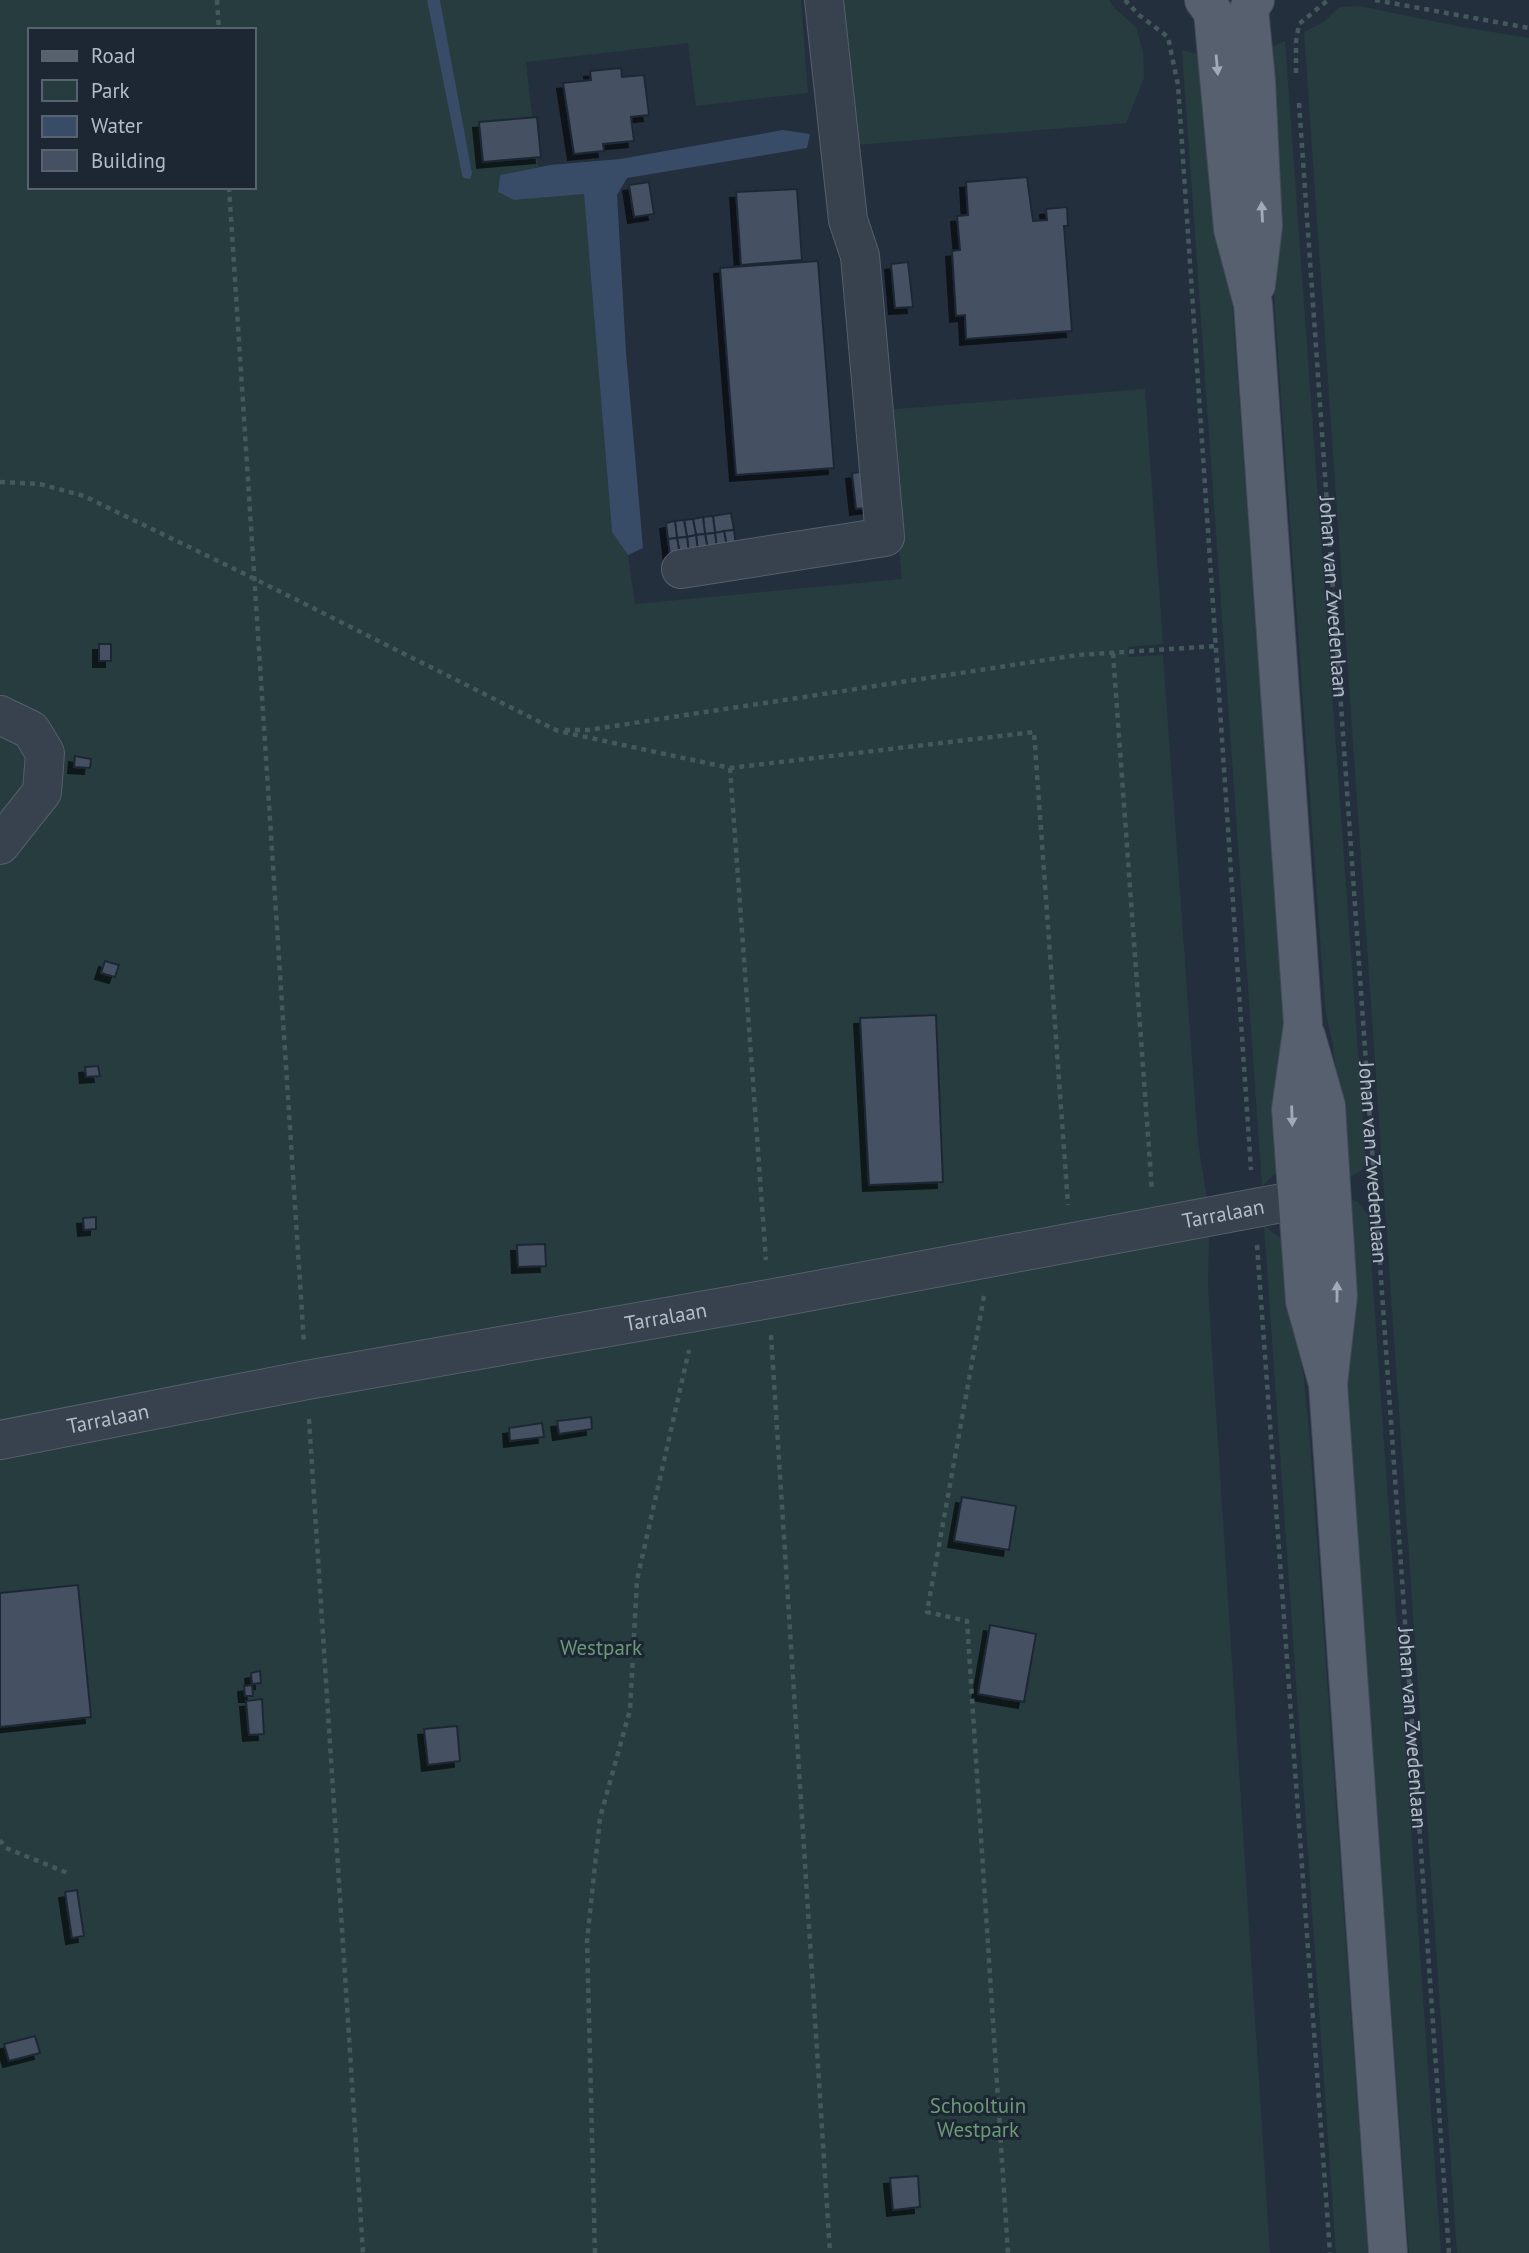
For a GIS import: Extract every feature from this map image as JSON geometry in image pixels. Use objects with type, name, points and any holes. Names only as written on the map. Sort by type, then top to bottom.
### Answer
[{"type":"main road","name":"Johan van Zwedenlaan","points":[[1204,0],[1213,12],[1233,229],[1253,304],[1303,1024],[1326,1106],[1315,1196],[1338,1296],[1328,1384],[1388,2253]]},
{"type":"main road","name":"Johan van Zwedenlaan","points":[[1253,304],[1263,226],[1250,9],[1255,0]]},
{"type":"street","points":[[681,569],[884,537],[860,256],[848,220],[824,0]]},
{"type":"street","points":[[0,715],[31,730],[45,753],[42,792],[0,845]]},
{"type":"street","name":"Tarralaan","points":[[0,1440],[307,1380],[769,1299],[1315,1196]]},
{"type":"path","points":[[217,0],[219,28]]},
{"type":"path","points":[[1125,0],[1139,15],[1168,37],[1178,85],[1254,1208],[1330,2253]]},
{"type":"path","points":[[1375,0],[1529,27]]},
{"type":"path","points":[[1297,73],[1297,85]]},
{"type":"path","name":"Johan van Zwedenlaan","points":[[1298,97],[1448,2253]]},
{"type":"path","points":[[229,189],[253,578]]},
{"type":"path","points":[[0,482],[40,484],[84,496],[558,731],[730,768],[1034,732],[1071,1242]]},
{"type":"path","points":[[558,731],[589,730],[1078,655],[1217,646]]},
{"type":"path","points":[[1113,653],[1154,1226]]},
{"type":"path","points":[[730,768],[769,1299],[830,2253]]},
{"type":"path","points":[[991,1257],[927,1612],[967,1621],[1008,2253]]},
{"type":"path","points":[[595,2253],[587,1941],[600,1818],[630,1710],[637,1580],[687,1355]]},
{"type":"path","points":[[0,1840],[6,1849],[70,1874]]},
{"type":"green space","name":"Westpark","points":[[0,0],[427,0],[462,175],[472,173],[440,0],[801,0],[808,93],[696,106],[688,43],[526,62],[538,167],[500,175],[498,192],[515,200],[584,194],[612,532],[628,555],[635,604],[902,579],[884,410],[1145,389],[1163,644],[1128,647],[1129,657],[1163,655],[1198,1143],[1207,1199],[1208,1287],[1270,2253],[0,2253]]},
{"type":"green space","points":[[835,0],[1109,0],[1114,8],[1136,27],[1143,53],[1144,78],[1126,123],[856,145]]},
{"type":"green space","points":[[1359,6],[1529,38],[1529,2253],[1457,2253],[1304,32],[1324,22],[1339,7]]},
{"type":"green space","points":[[1285,41],[1366,1162],[1362,1170],[1349,1178],[1333,1046],[1325,1008],[1275,312],[1263,51]]},
{"type":"green space","points":[[1182,50],[1204,56],[1229,259],[1284,1019],[1279,1057],[1284,1154],[1278,1171],[1262,1186]]},
{"type":"green space","points":[[1350,1199],[1358,1202],[1368,1215],[1441,2253],[1409,2253],[1346,1382]]},
{"type":"green space","points":[[1264,1225],[1280,1238],[1286,1247],[1304,1379],[1368,2253],[1336,2253]]},
{"type":"water","points":[[427,0],[440,0],[472,173],[470,179],[462,175]]},
{"type":"water","points":[[783,130],[810,134],[807,148],[627,178],[617,195],[626,352],[643,548],[628,555],[612,532],[584,194],[514,200],[498,192],[500,175],[550,165],[620,159]]},
{"type":"building","points":[[621,68],[622,77],[644,75],[649,115],[631,117],[634,141],[603,144],[604,151],[574,154],[563,83],[591,80],[590,71]]},
{"type":"building","points":[[537,117],[541,157],[483,162],[479,122]]},
{"type":"building","points":[[1027,177],[1033,221],[1047,220],[1046,209],[1067,207],[1068,226],[1064,226],[1072,331],[966,339],[965,315],[956,316],[952,251],[960,250],[957,216],[968,215],[966,182]]},
{"type":"building","points":[[649,182],[654,214],[634,217],[629,185]]},
{"type":"building","points":[[797,189],[802,260],[741,265],[736,192]]},
{"type":"building","points":[[818,261],[834,468],[736,475],[720,268]]},
{"type":"building","points":[[908,262],[913,307],[895,308],[891,264]]},
{"type":"building","points":[[869,471],[872,507],[856,509],[852,473]]},
{"type":"building","points":[[731,513],[734,530],[715,533],[713,516]]},
{"type":"building","points":[[713,516],[715,533],[705,534],[703,517]]},
{"type":"building","points":[[703,517],[705,534],[696,535],[693,519]]},
{"type":"building","points":[[693,519],[696,535],[687,537],[684,520]]},
{"type":"building","points":[[684,520],[687,537],[677,538],[675,521]]},
{"type":"building","points":[[675,521],[677,538],[668,539],[666,523]]},
{"type":"building","points":[[734,530],[736,546],[727,547],[724,531]]},
{"type":"building","points":[[724,531],[727,547],[717,549],[715,533]]},
{"type":"building","points":[[715,533],[717,549],[708,550],[705,534]]},
{"type":"building","points":[[705,534],[708,550],[698,552],[696,535]]},
{"type":"building","points":[[696,535],[698,552],[689,553],[687,537]]},
{"type":"building","points":[[687,537],[689,553],[680,555],[677,538]]},
{"type":"building","points":[[677,538],[680,555],[670,556],[668,539]]},
{"type":"building","points":[[99,644],[111,644],[111,661],[99,661]]},
{"type":"building","points":[[75,756],[91,759],[90,768],[74,767]]},
{"type":"building","points":[[105,961],[119,965],[115,977],[101,973]]},
{"type":"building","points":[[936,1015],[943,1182],[869,1185],[860,1018]]},
{"type":"building","points":[[98,1066],[100,1076],[86,1077],[85,1067]]},
{"type":"building","points":[[96,1217],[96,1229],[84,1230],[83,1218]]},
{"type":"building","points":[[545,1244],[546,1266],[518,1267],[517,1245]]},
{"type":"building","points":[[591,1417],[592,1429],[559,1434],[557,1421]]},
{"type":"building","points":[[542,1423],[544,1437],[510,1441],[509,1428]]},
{"type":"building","points":[[962,1497],[1016,1506],[1009,1550],[954,1541]]},
{"type":"building","points":[[78,1585],[91,1717],[0,1727],[0,1593]]},
{"type":"building","points":[[990,1625],[1036,1634],[1024,1702],[978,1694]]},
{"type":"building","points":[[260,1671],[261,1683],[252,1684],[251,1673]]},
{"type":"building","points":[[252,1685],[253,1696],[245,1696],[244,1686]]},
{"type":"building","points":[[262,1699],[264,1734],[249,1735],[246,1701]]},
{"type":"building","points":[[457,1726],[460,1761],[428,1765],[424,1729]]},
{"type":"building","points":[[77,1890],[84,1936],[72,1938],[65,1892]]},
{"type":"building","points":[[35,2036],[40,2053],[9,2061],[4,2044]]},
{"type":"building","points":[[918,2176],[920,2207],[893,2210],[890,2178]]},
{"type":"park label","name":"Schooltuin Westpark","points":[[978,2118]]}]
